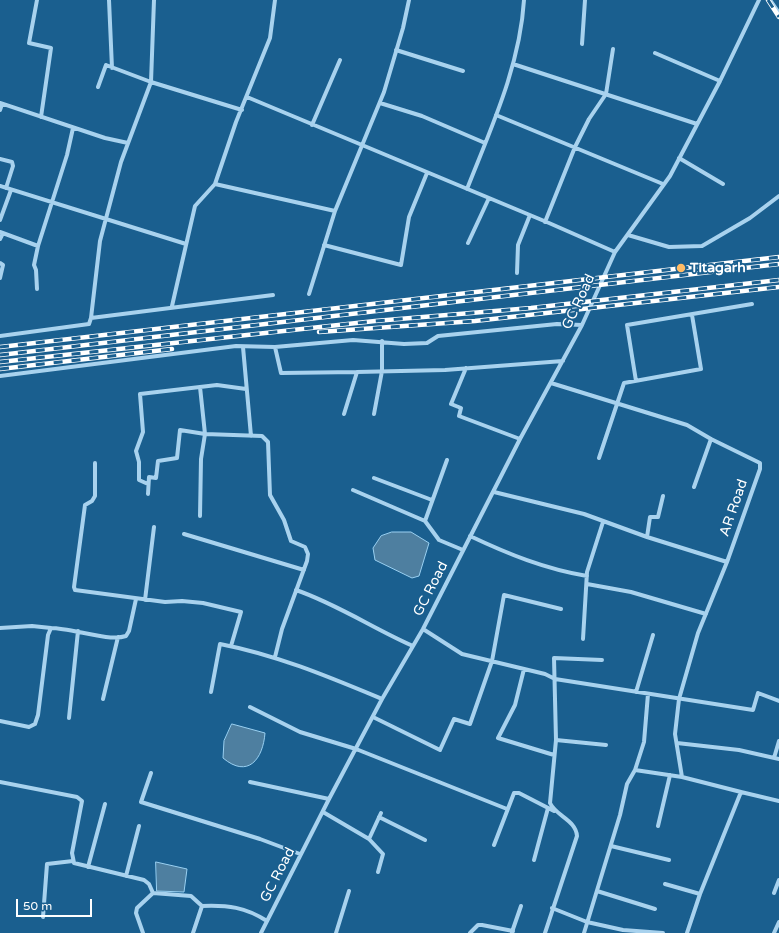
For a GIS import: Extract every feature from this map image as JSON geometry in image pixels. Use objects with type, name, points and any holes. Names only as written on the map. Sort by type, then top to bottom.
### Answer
[{"type":"street","points":[[37,0],[29,43],[51,48],[41,117]]},
{"type":"street","points":[[109,0],[112,68]]},
{"type":"street","points":[[0,336],[89,324],[100,241],[128,142],[151,82],[154,0]]},
{"type":"street","points":[[172,306],[195,206],[215,184],[246,97],[270,38],[275,0]]},
{"type":"street","points":[[309,294],[335,211],[380,103],[409,0]]},
{"type":"street","points":[[467,189],[496,115],[513,64],[522,27],[524,0]]},
{"type":"street","points":[[582,44],[585,0]]},
{"type":"street","name":"GC Road","points":[[261,933],[329,799],[382,699],[423,629],[520,439],[582,325],[615,252],[663,184],[679,158],[720,81],[759,0]]},
{"type":"street","points":[[770,0],[779,13]]},
{"type":"street","points":[[545,222],[575,147],[589,120],[606,94],[613,49]]},
{"type":"street","points":[[396,50],[463,71]]},
{"type":"street","points":[[655,52],[720,81]]},
{"type":"street","points":[[312,125],[340,60]]},
{"type":"street","points":[[513,64],[697,124]]},
{"type":"street","points":[[98,87],[106,65],[151,82],[242,110]]},
{"type":"street","points":[[246,97],[615,252]]},
{"type":"street","points":[[0,110],[1,103],[105,138],[128,142]]},
{"type":"street","points":[[380,103],[422,116],[485,142]]},
{"type":"street","points":[[496,115],[663,184]]},
{"type":"street","points":[[36,289],[36,270],[34,265],[38,246],[73,128]]},
{"type":"street","points":[[679,158],[723,184]]},
{"type":"street","points":[[0,159],[12,162],[13,166],[9,189],[0,220]]},
{"type":"street","points":[[324,245],[401,265],[409,217],[427,173]]},
{"type":"street","points":[[215,184],[335,211]]},
{"type":"street","points":[[0,186],[186,244]]},
{"type":"street","points":[[628,235],[669,247],[702,246],[750,218],[779,196]]},
{"type":"street","points":[[468,243],[489,198]]},
{"type":"street","points":[[517,273],[518,245],[530,215]]},
{"type":"street","points":[[0,239],[1,232],[38,246]]},
{"type":"street","points":[[0,264],[3,265],[0,278]]},
{"type":"street","points":[[91,318],[172,306],[273,295]]},
{"type":"street","points":[[636,381],[627,325],[752,304]]},
{"type":"street","points":[[599,458],[624,383],[701,369],[692,315]]},
{"type":"street","points":[[0,376],[236,346],[275,347],[353,340],[382,341],[404,344],[427,343],[438,336],[557,324],[582,325]]},
{"type":"street","points":[[374,414],[382,371],[382,341]]},
{"type":"street","points":[[243,347],[251,436]]},
{"type":"street","points":[[275,347],[281,373],[466,368],[563,361]]},
{"type":"street","points":[[466,368],[451,404],[461,408],[459,416],[520,439]]},
{"type":"street","points":[[344,414],[357,372]]},
{"type":"street","name":"AR Road","points":[[551,383],[687,425],[711,440],[760,463],[727,562],[698,633],[679,699],[676,734],[682,777]]},
{"type":"street","points":[[148,484],[138,480],[139,462],[136,451],[143,432],[140,394],[217,385],[246,389]]},
{"type":"street","points":[[200,387],[205,434],[201,459],[200,516]]},
{"type":"street","points":[[148,494],[149,477],[156,478],[158,461],[177,458],[180,430],[205,434],[262,436],[268,442],[270,495],[284,520],[291,541],[305,547],[308,554],[304,570],[282,629],[275,657]]},
{"type":"street","points":[[694,487],[711,440]]},
{"type":"street","points":[[425,521],[447,460]]},
{"type":"street","points":[[95,463],[95,496],[92,501],[85,505],[74,587],[75,590],[79,592],[145,600],[196,602],[241,612],[231,646]]},
{"type":"street","points":[[374,478],[432,500]]},
{"type":"street","points":[[353,490],[425,521],[439,540],[463,550]]},
{"type":"street","points":[[494,492],[584,514],[647,537],[727,562]]},
{"type":"street","points":[[647,537],[650,516],[658,517],[663,496]]},
{"type":"street","points":[[583,639],[587,576],[603,522]]},
{"type":"street","points":[[145,600],[154,527]]},
{"type":"street","points":[[184,534],[304,570]]},
{"type":"street","points":[[470,536],[501,551],[541,566],[587,576]]},
{"type":"street","points":[[587,584],[631,592],[706,614]]},
{"type":"street","points":[[296,590],[317,597],[389,636],[413,646]]},
{"type":"street","points":[[373,717],[440,750],[454,719],[470,724],[492,661],[504,595],[561,609]]},
{"type":"street","points":[[0,628],[32,626],[118,637],[126,636],[129,631],[136,599]]},
{"type":"street","points":[[0,721],[29,727],[35,724],[48,636],[51,628]]},
{"type":"street","points":[[423,629],[462,654],[545,674],[555,679],[753,710],[758,693],[779,701]]},
{"type":"street","points":[[69,718],[78,631]]},
{"type":"street","points":[[636,692],[653,634]]},
{"type":"street","points":[[103,699],[118,637]]},
{"type":"street","points":[[211,692],[220,644],[275,657],[303,666],[382,699]]},
{"type":"street","points":[[555,812],[549,797],[556,740],[554,658],[602,660]]},
{"type":"street","points":[[524,669],[515,705],[498,738],[554,755]]},
{"type":"street","points":[[584,933],[611,846],[627,784],[635,770],[644,742],[648,694]]},
{"type":"street","points":[[250,707],[300,732],[356,749],[507,809]]},
{"type":"street","points":[[556,740],[606,745]]},
{"type":"street","points":[[774,758],[779,741]]},
{"type":"street","points":[[677,743],[739,750],[779,759]]},
{"type":"street","points":[[635,770],[682,777],[779,801]]},
{"type":"street","points":[[151,773],[141,802],[260,839],[300,854]]},
{"type":"street","points":[[658,826],[670,775]]},
{"type":"street","points":[[0,782],[82,800],[72,853],[73,861]]},
{"type":"street","points":[[250,782],[329,799]]},
{"type":"street","points":[[494,845],[512,796],[516,792],[548,808],[574,825],[577,836],[545,933]]},
{"type":"street","points":[[687,933],[700,894],[741,792]]},
{"type":"street","points":[[88,867],[105,804]]},
{"type":"street","points":[[534,860],[548,808]]},
{"type":"street","points":[[323,812],[369,839],[383,854],[378,872]]},
{"type":"street","points":[[369,839],[380,815],[425,840]]},
{"type":"street","points":[[126,876],[139,826]]},
{"type":"street","points":[[611,846],[669,860]]},
{"type":"street","points":[[43,917],[47,864],[73,861],[88,867],[144,880],[149,884],[153,892]]},
{"type":"street","points":[[774,893],[779,880]]},
{"type":"street","points":[[665,884],[700,894]]},
{"type":"street","points":[[336,933],[349,891]]},
{"type":"street","points":[[597,891],[655,909]]},
{"type":"street","points":[[153,892],[191,896],[202,906],[230,905],[256,914],[267,921]]},
{"type":"street","points":[[143,933],[136,913],[137,908],[153,892]]},
{"type":"street","points":[[193,933],[202,906]]},
{"type":"street","points":[[470,933],[478,925],[489,925],[512,932],[521,906]]},
{"type":"street","points":[[552,908],[588,922],[623,930],[662,933]]},
{"type":"street","points":[[774,933],[779,922]]},
{"type":"water","points":[[392,532],[411,532],[429,543],[419,576],[412,578],[375,560],[373,548],[381,536]]},
{"type":"water","points":[[232,724],[265,733],[261,751],[253,763],[247,766],[240,767],[223,758],[224,741]]},
{"type":"water","points":[[156,862],[187,869],[184,892],[157,891]]},
{"type":"railway","points":[[768,0],[779,17]]},
{"type":"railway","points":[[0,347],[779,257]]},
{"type":"railway","points":[[0,355],[779,264]]},
{"type":"railway","points":[[0,362],[375,321],[531,308],[779,280]]},
{"type":"railway","points":[[319,332],[475,321],[779,287]]},
{"type":"railway","points":[[0,369],[172,349]]},
{"type":"place","name":"Titagarh","points":[[681,268]]}]
